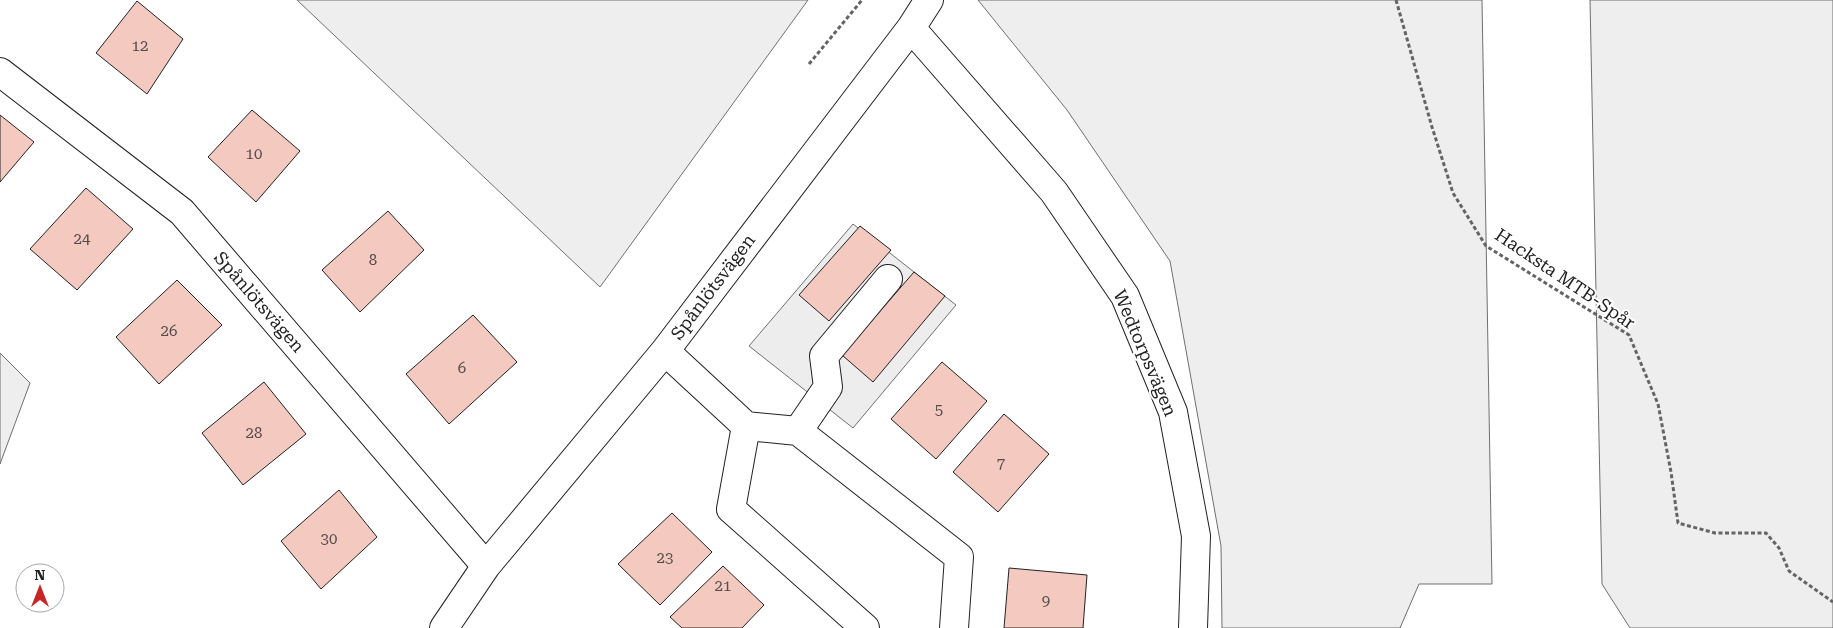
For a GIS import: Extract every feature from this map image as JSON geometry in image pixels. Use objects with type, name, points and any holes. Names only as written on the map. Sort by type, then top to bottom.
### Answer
[{"type":"street","name":"Spånlötsvägen","points":[[444,628],[486,566],[664,351],[911,28],[928,0]]},
{"type":"street","name":"Wedtorpsvägen","points":[[911,28],[1054,192],[1125,296],[1173,412],[1196,536],[1193,628]]},
{"type":"street","name":"Spånlötsvägen","points":[[0,72],[182,212],[486,566]]},
{"type":"street","points":[[798,431],[828,387],[824,356],[888,279]]},
{"type":"street","points":[[664,351],[746,426],[798,431],[959,557],[954,628]]},
{"type":"street","points":[[746,426],[731,509],[865,628]]},
{"type":"path","points":[[809,64],[862,0]]},
{"type":"path","name":"Hacksta MTB-Spår","points":[[1396,0],[1453,193],[1486,246],[1629,335],[1658,404],[1671,472],[1678,523],[1715,533],[1766,533],[1779,548],[1789,570],[1833,602]]},
{"type":"shaded area","points":[[297,0],[808,0],[600,287]]},
{"type":"shaded area","points":[[978,0],[1482,0],[1492,584],[1419,584],[1400,628],[1222,628],[1221,546],[1170,261],[1067,110]]},
{"type":"shaded area","points":[[1590,0],[1833,0],[1833,628],[1630,628],[1602,584]]},
{"type":"shaded area","points":[[853,224],[956,305],[853,428],[749,346]]},
{"type":"shaded area","points":[[0,353],[30,383],[0,464]]},
{"type":"building","points":[[137,1],[183,39],[147,94],[96,53]]},
{"type":"building","points":[[252,110],[300,151],[256,202],[208,157]]},
{"type":"building","points":[[0,115],[34,142],[0,182]]},
{"type":"building","points":[[86,188],[133,229],[77,290],[30,249]]},
{"type":"building","points":[[388,211],[424,250],[360,312],[322,270]]},
{"type":"building","points":[[860,226],[891,250],[829,321],[799,295]]},
{"type":"building","points":[[914,272],[945,296],[873,382],[842,355]]},
{"type":"building","points":[[177,280],[222,325],[159,384],[116,337]]},
{"type":"building","points":[[473,315],[517,362],[449,424],[406,374]]},
{"type":"building","points":[[942,362],[987,401],[936,459],[891,419]]},
{"type":"building","points":[[264,382],[306,434],[243,485],[202,433]]},
{"type":"building","points":[[1004,414],[1049,454],[998,512],[953,472]]},
{"type":"building","points":[[339,490],[377,537],[321,589],[281,541]]},
{"type":"building","points":[[672,513],[712,552],[660,605],[618,564]]},
{"type":"building","points":[[723,566],[764,605],[742,628],[682,628],[670,617]]},
{"type":"building","points":[[1009,568],[1087,575],[1083,628],[1004,628]]}]
